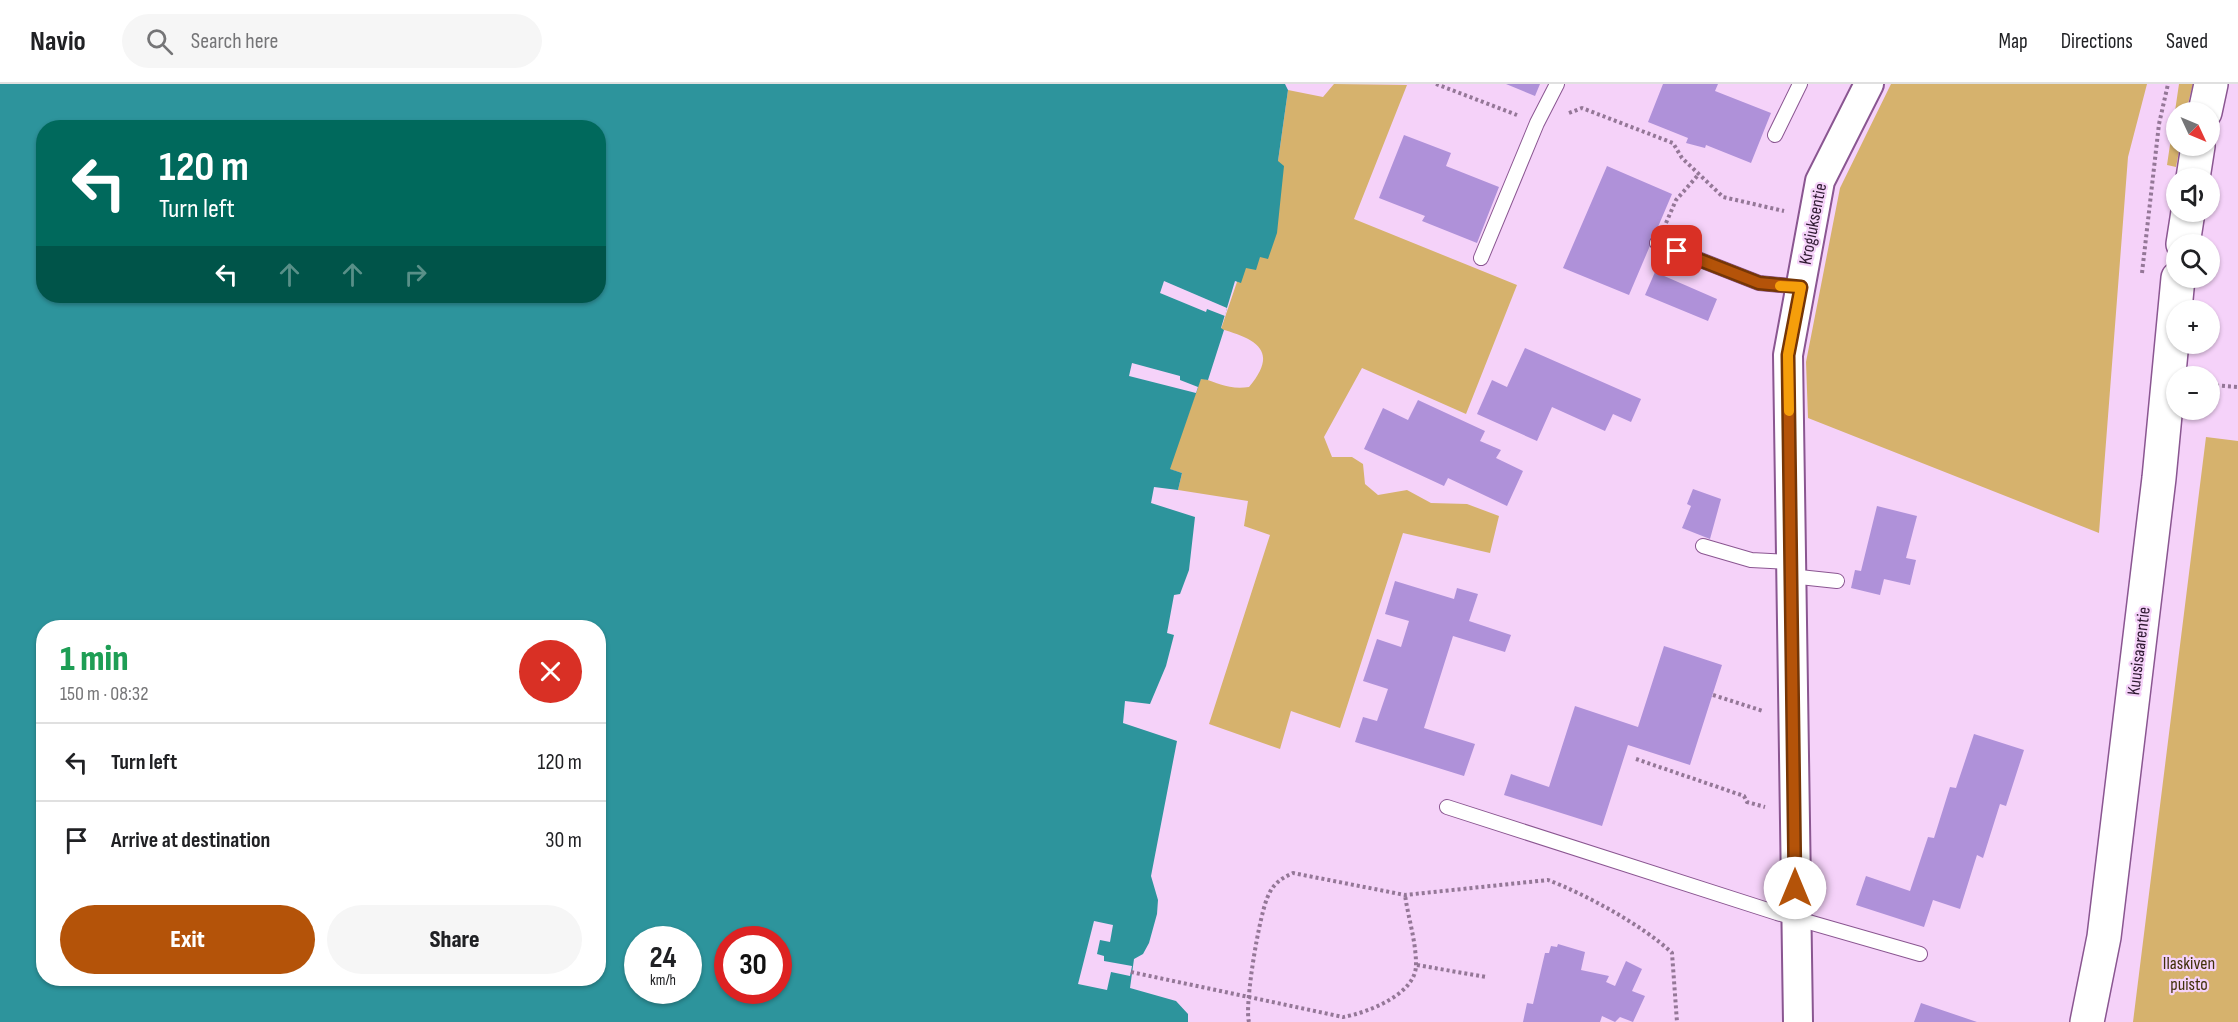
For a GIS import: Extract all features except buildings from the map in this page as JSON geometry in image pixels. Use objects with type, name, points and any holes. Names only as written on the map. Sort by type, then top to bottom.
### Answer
[{"type":"main road","points":[[2207,102],[2211,84]]},
{"type":"main road","name":"Kuusisaarentie","points":[[2087,1022],[2106,926],[2159,478],[2177,288]]},
{"type":"street","name":"Krogiuksentie","points":[[1798,1022],[1788,355],[1820,181],[1869,84]]},
{"type":"lane","points":[[1481,258],[1537,123],[1557,84]]},
{"type":"lane","points":[[1775,135],[1800,84]]},
{"type":"lane","points":[[1657,243],[1759,283],[1801,287]]},
{"type":"lane","points":[[1703,546],[1837,581]]},
{"type":"lane","points":[[1447,807],[1795,919],[1920,954]]},
{"type":"path","points":[[1436,84],[1537,123]]},
{"type":"path","points":[[1588,110],[1672,143],[1682,158],[1723,197],[1793,213]]},
{"type":"path","points":[[1657,243],[1676,200],[1699,174]]},
{"type":"path","points":[[2220,386],[2238,387]]},
{"type":"path","points":[[1713,695],[1769,713]]},
{"type":"path","points":[[1636,759],[1744,796],[1747,802],[1775,810]]},
{"type":"path","points":[[1249,1022],[1249,997],[1265,904],[1268,894],[1283,877],[1293,873],[1405,895],[1548,880],[1568,887],[1657,939],[1672,953],[1677,1022]]},
{"type":"path","points":[[1131,972],[1344,1019],[1387,1002],[1413,978],[1417,965],[1405,895]]},
{"type":"path","points":[[1417,965],[1486,977]]},
{"type":"green space","points":[[1334,84],[1407,85],[1354,219],[1517,285],[1466,414],[1362,368],[1324,437],[1332,457],[1352,457],[1363,464],[1365,484],[1378,495],[1407,490],[1431,503],[1467,504],[1499,516],[1490,553],[1403,533],[1340,728],[1291,711],[1280,749],[1209,724],[1270,535],[1244,526],[1248,501],[1178,490],[1182,473],[1169,469],[1201,378],[1224,386],[1242,388],[1249,387],[1258,374],[1263,355],[1259,348],[1244,337],[1221,329],[1278,161],[1288,90],[1323,97]]},
{"type":"green space","points":[[1891,84],[2147,84],[2128,157],[2099,533],[1808,418],[1806,362],[1840,188]]},
{"type":"green space","points":[[2179,84],[2193,84],[2188,102],[2176,102]]},
{"type":"green space","points":[[2168,156],[2178,156],[2176,167],[2167,165]]},
{"type":"green space","name":"Ilaskiven puisto","points":[[2206,437],[2238,441],[2238,1022],[2133,1022]]},
{"type":"shaded area","points":[[0,84],[1285,84],[1288,90],[1278,161],[1284,166],[1277,233],[1268,259],[1260,257],[1256,270],[1246,268],[1241,283],[1235,281],[1221,328],[1224,330],[1208,380],[1201,379],[1170,469],[1182,473],[1178,490],[1154,487],[1151,503],[1195,517],[1189,570],[1180,594],[1174,595],[1167,633],[1174,635],[1166,666],[1150,704],[1125,701],[1123,723],[1177,741],[1151,876],[1158,900],[1157,914],[1149,943],[1143,954],[1134,959],[1130,988],[1176,1001],[1188,1014],[1188,1022],[0,1022]]},
{"type":"pier","points":[[1164,281],[1227,308],[1225,316],[1207,309],[1206,312],[1160,293]]},
{"type":"pier","points":[[1132,363],[1180,376],[1180,380],[1198,387],[1196,393],[1129,376]]},
{"type":"pier","points":[[1094,921],[1113,925],[1110,942],[1100,940],[1097,954],[1104,956],[1104,961],[1132,966],[1130,976],[1111,972],[1107,990],[1078,984]]},
{"type":"slow traffic","points":[[1780,286],[1801,287],[1788,355],[1789,411]]},
{"type":"route","points":[[1677,251],[1759,283],[1801,287],[1788,355],[1795,888]]}]
